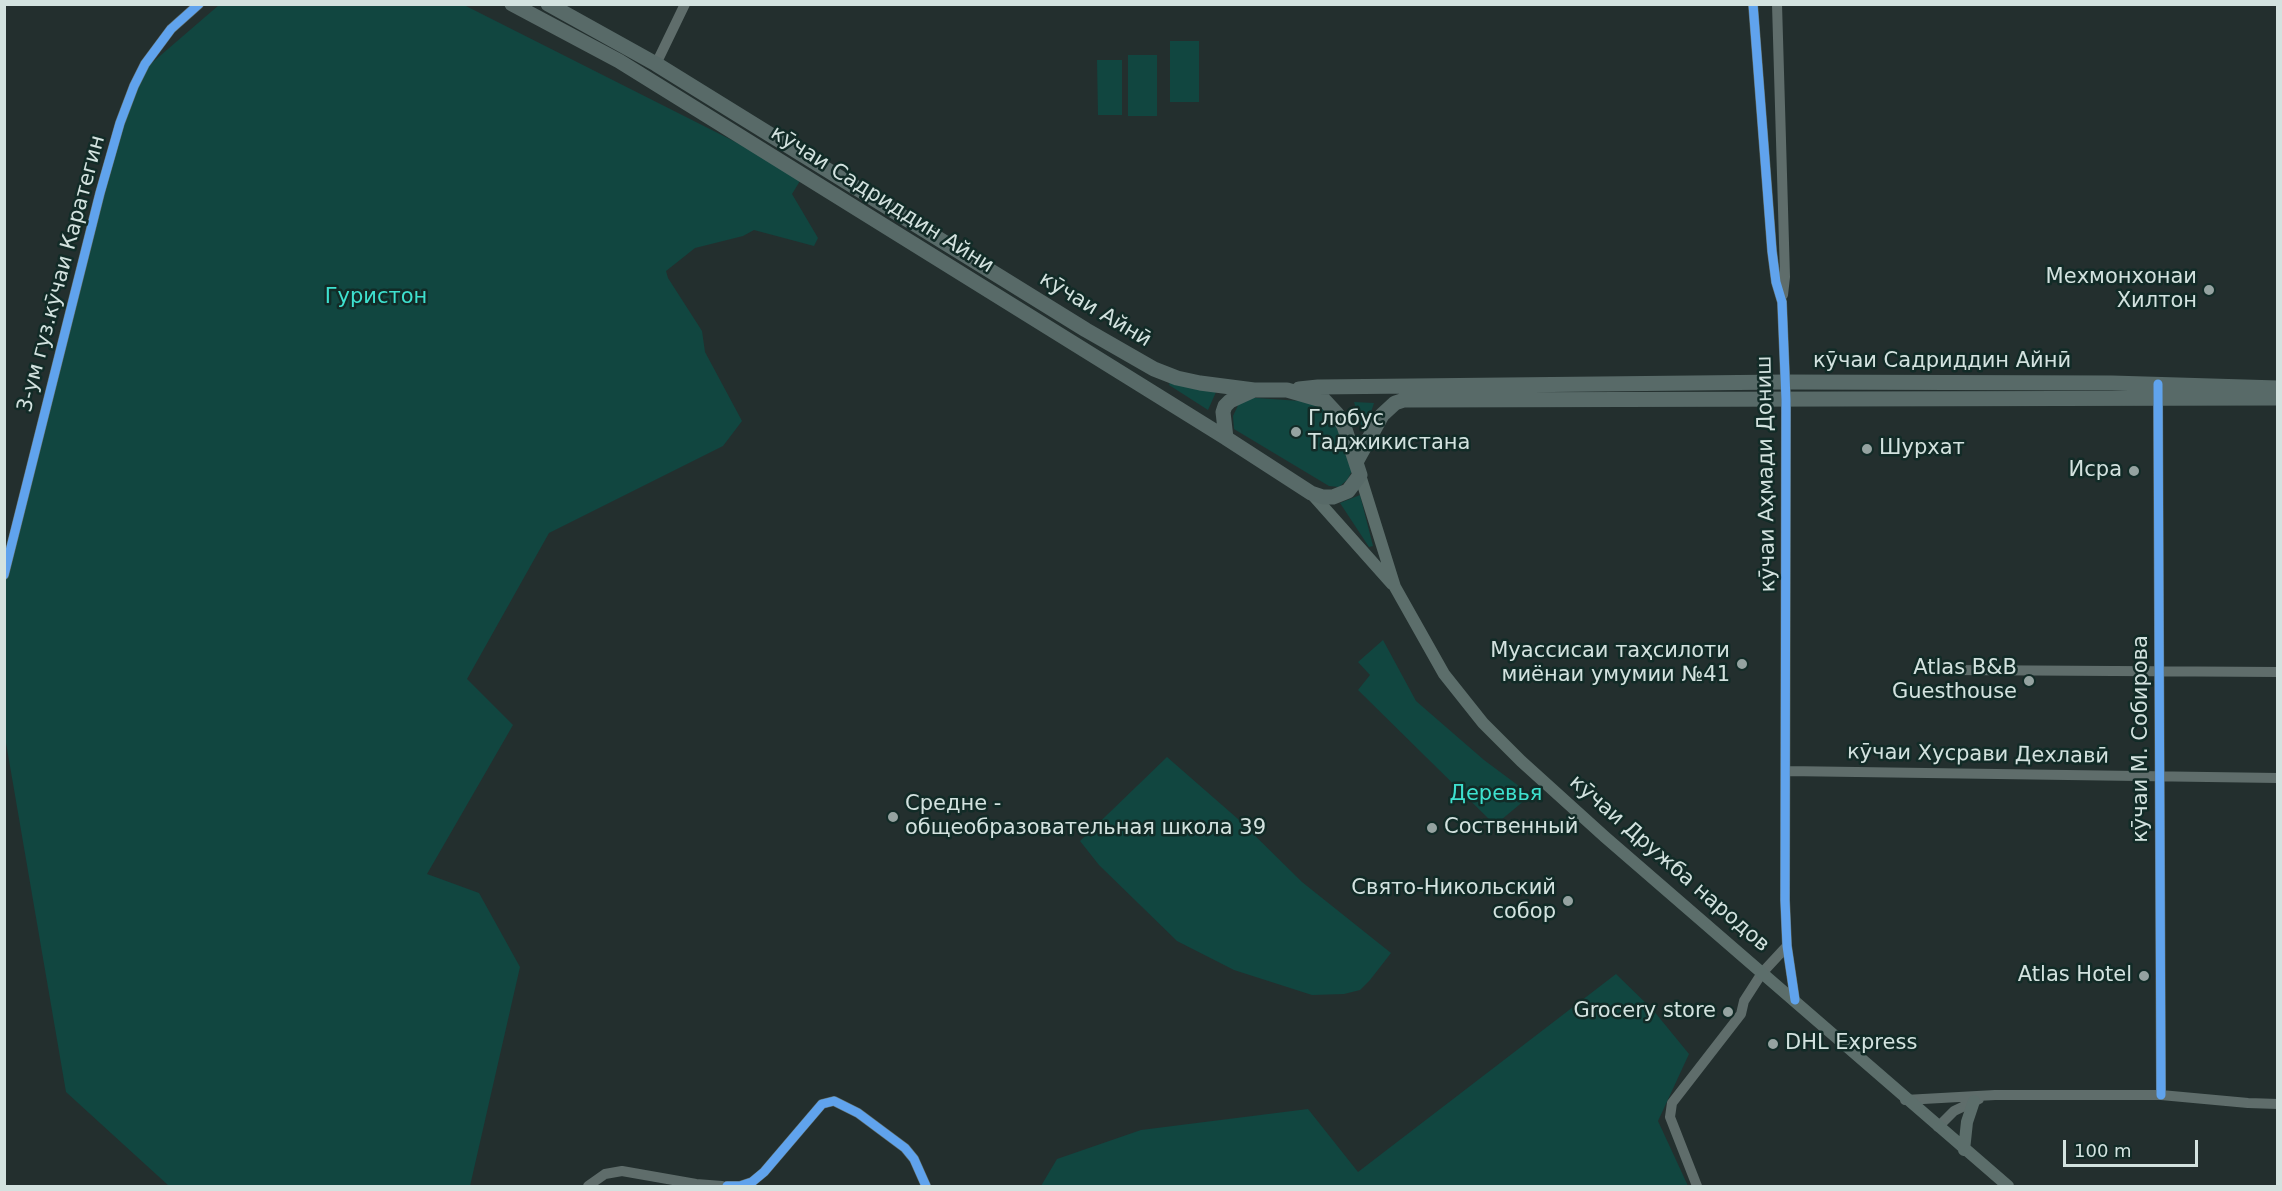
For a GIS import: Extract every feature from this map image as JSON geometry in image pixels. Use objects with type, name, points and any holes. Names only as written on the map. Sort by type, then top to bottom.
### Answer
[{"type":"highway","name":"кӯчаи Садриддин Айни","points":[[512,4],[619,61],[1226,438]]},
{"type":"highway","name":"кӯчаи Садриддин Айни","points":[[548,4],[656,64],[928,233]]},
{"type":"highway","name":"кӯчаи Айнӣ","points":[[928,233],[1154,369],[1177,378],[1200,383],[1254,390]]},
{"type":"highway","name":"кӯчаи Садриддин Айнӣ","points":[[1287,390],[1318,387],[1785,382],[2158,391],[2277,398]]},
{"type":"highway","name":"кӯчаи Садриддин Айнӣ","points":[[1358,468],[1382,415],[1404,400],[1786,400],[2277,388]]},
{"type":"highway","points":[[1254,390],[1287,390],[1317,397],[1330,405],[1344,426],[1358,468],[1348,490],[1341,495],[1323,497],[1311,493],[1226,438],[1223,412],[1225,406],[1239,396],[1254,390]]},
{"type":"main road","points":[[1358,468],[1395,587]]},
{"type":"main road","points":[[1311,493],[1395,587]]},
{"type":"main road","name":"кӯчаи Дружба народов","points":[[1395,587],[1444,674],[1483,723],[1521,761],[1605,837],[1795,1000],[1905,1100],[2008,1186]]},
{"type":"main road","points":[[1964,1150],[1967,1122],[1974,1101]]},
{"type":"street","name":"3-ум гуз.кӯчаи Каратегин","points":[[4,575],[91,228],[120,123],[134,86],[158,45],[171,29],[199,4]]},
{"type":"street","points":[[656,64],[685,4]]},
{"type":"street","name":"кӯчаи Аҳмади Дониш","points":[[1753,4],[1770,231],[1776,282],[1782,302],[1786,400],[1787,946],[1795,1000]]},
{"type":"street","points":[[1777,4],[1785,277],[1782,302]]},
{"type":"street","name":"кӯчаи М. Собирова","points":[[2158,391],[2161,1095]]},
{"type":"street","points":[[1950,670],[2277,672]]},
{"type":"street","name":"кӯчаи Хусрави Дехлавӣ","points":[[1786,771],[2277,778]]},
{"type":"street","points":[[1697,1186],[1670,1117],[1672,1103],[1741,1014],[1744,1001],[1762,973],[1787,946]]},
{"type":"street","points":[[1938,1127],[1954,1111],[1974,1101],[1995,1095]]},
{"type":"street","points":[[1905,1100],[1995,1095],[2161,1095],[2248,1104],[2277,1104]]},
{"type":"street","points":[[727,1186],[740,1186],[752,1182],[764,1172],[822,1104],[834,1101],[858,1113],[905,1148],[914,1160],[926,1186]]},
{"type":"street","points":[[588,1186],[605,1174],[622,1171],[696,1184],[722,1186]]},
{"type":"green space","name":"Гуристон","points":[[219,5],[464,5],[803,176],[792,194],[818,238],[814,246],[754,230],[743,236],[695,248],[666,271],[668,278],[702,331],[705,352],[742,421],[723,446],[549,533],[467,679],[513,725],[427,874],[479,893],[520,967],[470,1186],[169,1186],[66,1092],[5,737],[5,576],[132,80]]},
{"type":"green space","points":[[1170,41],[1199,41],[1199,102],[1170,102]]},
{"type":"green space","points":[[1128,55],[1157,55],[1157,116],[1128,116]]},
{"type":"green space","points":[[1097,60],[1122,60],[1122,115],[1098,115]]},
{"type":"green space","points":[[1170,381],[1216,392],[1208,410],[1169,385]]},
{"type":"green space","points":[[1242,397],[1315,402],[1336,419],[1352,471],[1347,480],[1339,487],[1329,486],[1234,429],[1233,416]]},
{"type":"green space","points":[[1354,402],[1374,403],[1366,428],[1362,428]]},
{"type":"green space","points":[[1360,495],[1373,546],[1369,547],[1340,503]]},
{"type":"green space","name":"Деревья","points":[[1383,640],[1416,701],[1484,760],[1531,795],[1495,825],[1358,690],[1370,675],[1358,662]]},
{"type":"green space","points":[[1167,757],[1238,819],[1302,882],[1391,953],[1360,990],[1344,994],[1312,995],[1234,970],[1177,941],[1099,865],[1080,841]]},
{"type":"green space","points":[[1616,974],[1653,1010],[1689,1054],[1658,1121],[1688,1186],[1041,1186],[1057,1159],[1141,1130],[1308,1109],[1358,1172]]},
{"type":"cycle path","points":[[4,575],[100,193],[120,123],[145,64],[171,29],[199,4]]},
{"type":"cycle path","points":[[1753,4],[1772,251],[1776,282],[1782,302],[1786,400],[1785,900],[1787,946],[1795,1000]]},
{"type":"cycle path","points":[[2158,384],[2161,1095]]},
{"type":"cycle path","points":[[727,1186],[740,1186],[752,1182],[764,1172],[822,1104],[834,1101],[858,1113],[905,1148],[914,1159],[926,1186]]},
{"type":"place","name":"Мехмонхонаи Хилтон","points":[[2209,290]]},
{"type":"place","name":"Глобус Таджикистана","points":[[1296,432]]},
{"type":"place","name":"Шурхат","points":[[1867,449]]},
{"type":"place","name":"Исра","points":[[2134,471]]},
{"type":"place","name":"Муассисаи таҳсилоти миёнаи умумии №41","points":[[1742,664]]},
{"type":"place","name":"Atlas B&B Guesthouse","points":[[2029,681]]},
{"type":"place","name":"Средне - общеобразовательная школа 39","points":[[893,817]]},
{"type":"place","name":"Соственный","points":[[1432,828]]},
{"type":"place","name":"Свято-Никольский собор","points":[[1568,901]]},
{"type":"place","name":"Atlas Hotel","points":[[2144,976]]},
{"type":"place","name":"Grocery store","points":[[1728,1012]]},
{"type":"place","name":"DHL Express","points":[[1773,1044]]}]
